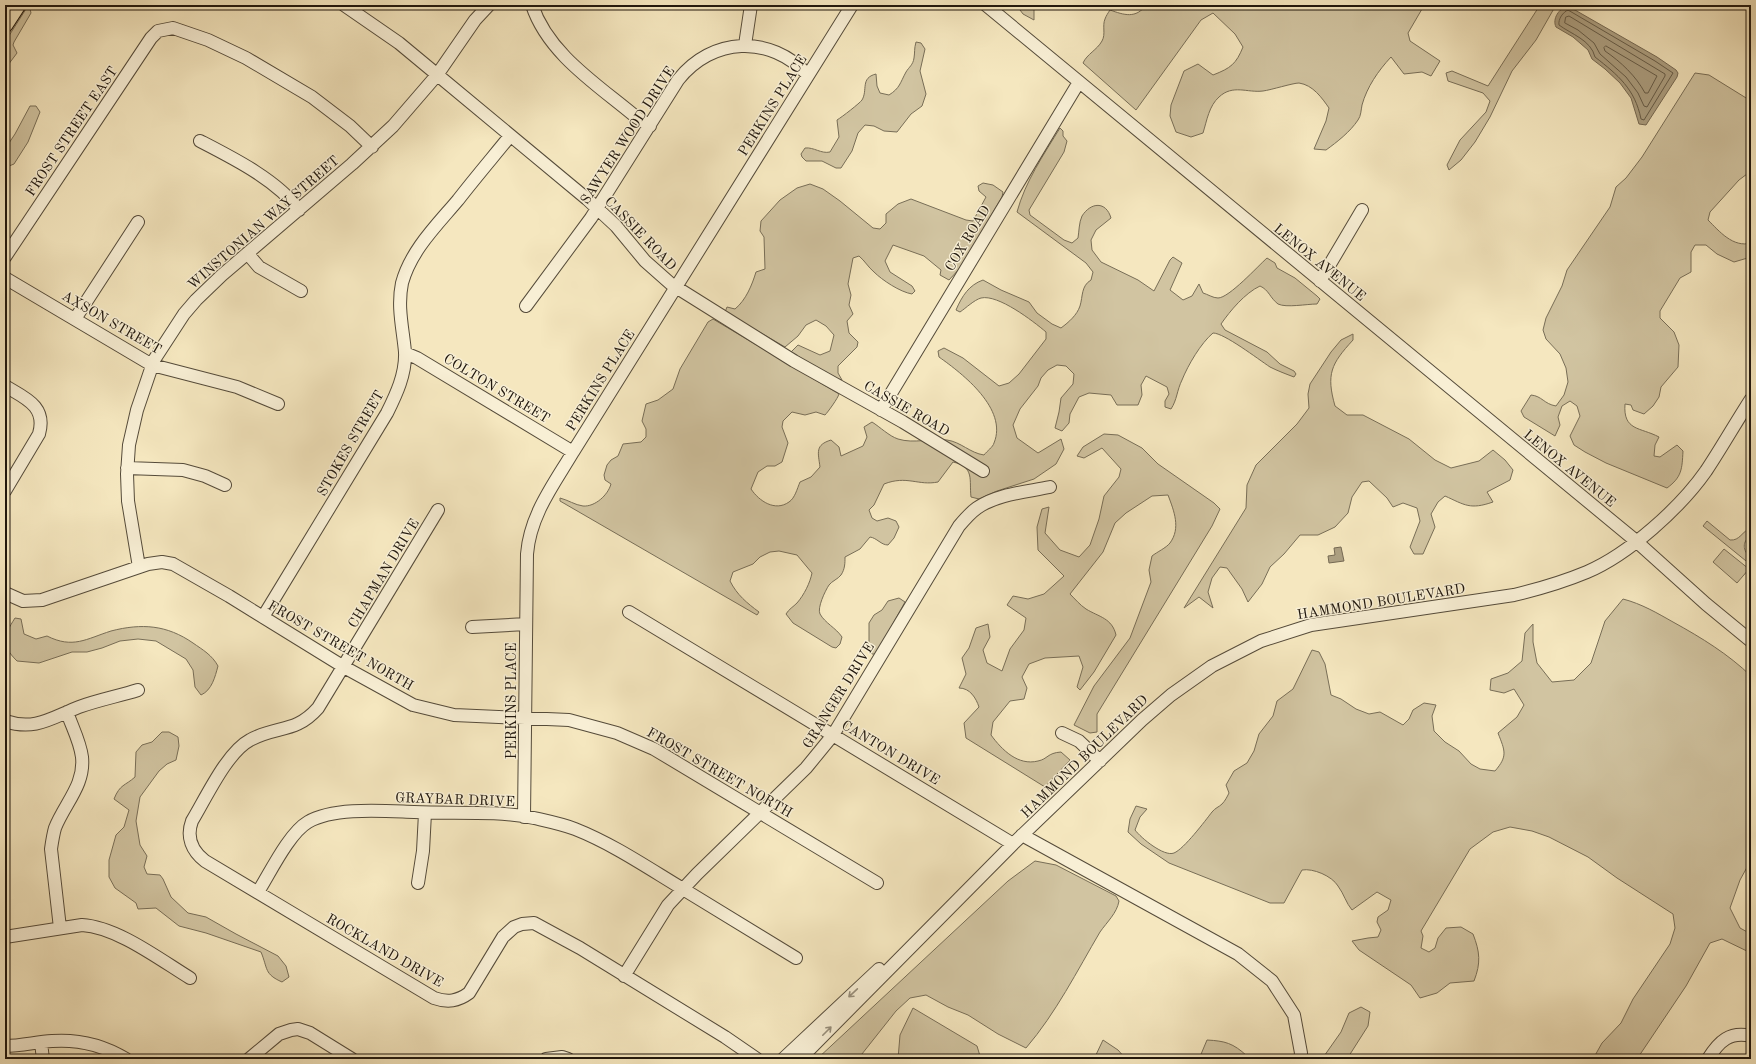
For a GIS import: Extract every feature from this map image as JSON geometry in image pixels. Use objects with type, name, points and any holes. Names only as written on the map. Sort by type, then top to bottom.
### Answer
[{"type":"main road","points":[[5,25],[18,5]]},
{"type":"street","name":"CASSIE ROAD","points":[[344,5],[399,43],[597,208],[621,231],[656,272],[676,288],[794,361],[903,422],[983,471]]},
{"type":"street","name":"WINSTONIAN WAY STREET","points":[[139,567],[128,501],[127,468],[129,445],[137,410],[152,365],[177,325],[196,300],[222,275],[372,147],[393,126],[437,75],[475,20],[489,5]]},
{"type":"street","points":[[532,5],[540,26],[555,48],[636,117],[650,126]]},
{"type":"street","points":[[745,45],[751,5]]},
{"type":"street","name":"PERKINS PLACE","points":[[524,817],[527,554],[533,521],[573,452],[852,5]]},
{"type":"street","name":"LENOX AVENUE","points":[[986,5],[1636,541],[1706,604],[1751,641]]},
{"type":"street","name":"FROST STREET EAST","points":[[5,257],[151,38],[158,31],[169,28],[184,31],[208,40],[269,70],[312,97],[350,126],[372,147]]},
{"type":"street","name":"SAWYER WOOD DRIVE","points":[[526,306],[597,208],[678,80],[695,63],[716,52],[745,45],[781,54],[796,63],[808,75]]},
{"type":"street","name":"COX ROAD","points":[[881,410],[1079,82]]},
{"type":"street","name":"STOKES STREET","points":[[263,617],[387,413],[397,392],[403,374],[405,353],[400,309],[402,284],[409,264],[432,230],[510,136]]},
{"type":"street","points":[[200,141],[226,154],[261,176],[289,198],[299,210]]},
{"type":"street","points":[[1320,281],[1362,210]]},
{"type":"street","points":[[75,319],[138,222]]},
{"type":"street","points":[[248,254],[259,267],[301,292]]},
{"type":"street","name":"AXSON STREET","points":[[5,278],[152,365],[237,387],[278,404]]},
{"type":"street","name":"COLTON STREET","points":[[405,353],[417,358],[573,452]]},
{"type":"street","points":[[5,386],[29,401],[37,408],[41,417],[41,426],[39,434],[5,491]]},
{"type":"street","name":"HAMMOND BOULEVARD","points":[[800,1059],[1022,835],[1142,720],[1189,681],[1228,656],[1261,641],[1312,625],[1514,595],[1545,588],[1588,572],[1636,541],[1678,505],[1702,476],[1751,399]]},
{"type":"street","points":[[127,468],[183,470],[205,476],[225,485]]},
{"type":"street","name":"GRANGER DRIVE","points":[[624,976],[668,905],[806,768],[833,735],[958,526],[977,508],[990,501],[1007,495],[1050,487]]},
{"type":"street","name":"CHAPMAN DRIVE","points":[[190,841],[189,831],[192,821],[234,754],[244,743],[254,738],[294,726],[306,720],[318,708],[438,510]]},
{"type":"street","name":"FROST STREET NORTH","points":[[6,594],[22,601],[42,600],[156,562],[173,564],[398,698],[428,710],[454,715],[569,720],[634,739],[654,749],[877,883]]},
{"type":"street","name":"CANTON DRIVE","points":[[629,612],[1013,844]]},
{"type":"street","points":[[472,627],[526,624]]},
{"type":"street","points":[[5,721],[15,724],[30,725],[47,722],[80,707],[138,690]]},
{"type":"street","points":[[60,928],[51,856],[52,840],[55,828],[74,794],[82,769],[79,744],[67,712]]},
{"type":"street","points":[[1062,733],[1079,742],[1100,761]]},
{"type":"street","name":"GRAYBAR DRIVE","points":[[258,892],[285,848],[300,829],[307,823],[324,815],[340,812],[505,814],[573,828],[595,838],[634,859],[796,958]]},
{"type":"street","points":[[418,883],[423,851],[425,813]]},
{"type":"street","points":[[1022,835],[1139,898],[1238,954],[1272,981],[1294,1015],[1301,1053],[1300,1059]]},
{"type":"street","name":"ROCKLAND DRIVE","points":[[190,841],[201,858],[428,994],[443,1001],[459,999],[469,993],[503,936],[514,927],[528,923],[534,924],[580,948],[725,1036],[757,1059]]},
{"type":"street","points":[[5,937],[82,925],[107,930],[190,978]]},
{"type":"street","name":"HAMMOND BOULEVARD","points":[[783,1059],[894,955],[926,932]]},
{"type":"street","points":[[249,1059],[279,1034],[291,1030],[303,1030],[310,1033],[352,1059]]},
{"type":"street","points":[[1708,1059],[1715,1048],[1727,1038],[1740,1034],[1751,1036]]},
{"type":"street","points":[[5,1046],[52,1041],[83,1041],[104,1047],[126,1059]]},
{"type":"street","points":[[41,1043],[43,1059]]},
{"type":"street","points":[[549,1058],[562,1057],[568,1059]]},
{"type":"shaded area","points":[[1017,5],[1034,5],[1034,20],[1023,14]]},
{"type":"shaded area","points":[[1146,5],[1429,5],[1422,9],[1408,33],[1410,41],[1440,61],[1431,76],[1422,72],[1404,74],[1391,57],[1377,74],[1370,86],[1364,98],[1358,120],[1347,133],[1326,150],[1314,149],[1326,121],[1329,108],[1313,89],[1299,83],[1263,91],[1235,90],[1224,93],[1213,105],[1203,133],[1191,137],[1176,132],[1170,116],[1171,105],[1184,71],[1198,64],[1213,75],[1229,68],[1238,58],[1243,47],[1235,34],[1213,13],[1201,20],[1136,110],[1083,63],[1102,41],[1104,36],[1104,22],[1110,10],[1130,15],[1138,12]]},
{"type":"shaded area","points":[[1540,5],[1556,5],[1536,40],[1512,71],[1490,117],[1475,142],[1461,160],[1449,170],[1447,165],[1460,140],[1486,112],[1490,101],[1483,93],[1448,81],[1446,73],[1452,71],[1488,86]]},
{"type":"shaded area","points":[[26,9],[30,9],[31,13],[14,42],[13,45],[17,53],[5,69],[5,42]]},
{"type":"shaded area","points":[[916,42],[921,43],[925,49],[920,71],[926,94],[922,106],[911,114],[897,132],[884,131],[874,126],[865,125],[858,133],[852,151],[841,168],[836,168],[822,161],[806,161],[801,154],[805,148],[830,152],[839,137],[837,120],[862,100],[868,78],[876,74],[877,86],[880,93],[889,95],[895,90],[913,62]]},
{"type":"shaded area","points":[[1695,73],[1709,75],[1751,101],[1751,171],[1739,180],[1710,212],[1708,220],[1732,241],[1744,244],[1751,243],[1751,257],[1734,262],[1717,254],[1706,245],[1695,245],[1691,252],[1691,272],[1680,278],[1660,311],[1660,318],[1674,332],[1679,345],[1678,367],[1661,387],[1659,397],[1653,406],[1644,414],[1633,410],[1631,405],[1625,404],[1625,413],[1630,424],[1659,437],[1655,445],[1654,456],[1660,457],[1677,445],[1683,451],[1680,472],[1676,480],[1667,488],[1606,463],[1574,445],[1570,436],[1580,416],[1577,406],[1570,401],[1562,406],[1558,417],[1560,425],[1555,436],[1524,417],[1521,411],[1531,395],[1556,406],[1564,395],[1568,382],[1566,368],[1560,354],[1546,339],[1543,330],[1546,318],[1562,286],[1567,270],[1610,207],[1616,187],[1626,178],[1642,157]]},
{"type":"shaded area","points":[[30,106],[36,106],[40,112],[28,142],[14,164],[9,166],[5,164],[5,149]]},
{"type":"shaded area","points":[[1060,128],[1063,131],[1063,136],[1067,141],[1064,152],[1029,210],[1030,215],[1064,240],[1072,243],[1078,238],[1081,218],[1086,211],[1094,206],[1102,206],[1109,212],[1111,218],[1096,230],[1091,240],[1092,250],[1101,262],[1138,280],[1154,291],[1173,257],[1182,263],[1170,290],[1183,300],[1192,296],[1199,284],[1203,293],[1216,298],[1223,297],[1243,281],[1267,258],[1275,263],[1277,268],[1295,278],[1317,296],[1320,299],[1317,304],[1291,306],[1278,304],[1260,286],[1243,298],[1221,324],[1225,330],[1267,352],[1280,364],[1294,371],[1296,374],[1294,377],[1270,367],[1225,337],[1213,333],[1204,342],[1191,361],[1180,384],[1175,402],[1171,409],[1165,407],[1165,401],[1169,394],[1167,387],[1146,376],[1141,385],[1142,395],[1138,405],[1117,405],[1111,395],[1089,393],[1079,397],[1070,414],[1069,423],[1062,431],[1055,428],[1061,398],[1073,384],[1074,374],[1066,366],[1057,365],[1048,370],[1041,378],[1038,386],[1020,409],[1013,425],[1017,438],[1038,453],[1061,439],[1064,449],[1056,464],[1034,479],[997,491],[979,499],[971,497],[970,475],[968,471],[960,464],[953,462],[938,482],[924,483],[899,480],[884,484],[874,505],[869,510],[872,518],[877,521],[888,518],[896,521],[899,527],[894,538],[888,545],[870,537],[860,549],[845,557],[842,573],[829,585],[820,604],[820,614],[842,637],[840,644],[836,648],[793,623],[786,614],[802,596],[812,573],[797,555],[779,551],[770,552],[760,557],[753,564],[733,572],[730,581],[743,598],[759,612],[757,615],[560,501],[560,498],[583,506],[588,506],[600,500],[604,496],[611,484],[605,480],[604,475],[607,465],[611,460],[618,456],[623,444],[641,442],[646,437],[646,429],[642,421],[646,404],[658,400],[673,389],[680,369],[708,322],[713,319],[839,394],[825,415],[816,412],[805,415],[792,412],[783,421],[782,427],[788,443],[782,462],[775,466],[767,466],[758,472],[751,489],[758,498],[768,504],[778,506],[784,505],[793,498],[800,482],[811,477],[820,467],[818,453],[822,444],[831,440],[839,447],[841,456],[863,446],[867,437],[864,427],[872,422],[888,434],[898,439],[910,441],[947,440],[984,455],[994,443],[997,430],[995,418],[989,405],[981,394],[960,373],[939,357],[938,351],[944,348],[963,358],[999,386],[1009,383],[1019,374],[1046,339],[1046,332],[1040,327],[1015,309],[996,300],[981,298],[960,312],[956,310],[966,292],[978,282],[983,280],[1001,290],[1029,302],[1037,313],[1052,324],[1061,328],[1079,309],[1085,285],[1091,280],[1093,272],[1086,263],[1017,212],[1020,201],[1030,179]]},
{"type":"shaded area","points":[[983,183],[993,185],[1003,192],[1002,197],[961,267],[949,280],[940,275],[941,270],[924,256],[893,245],[885,261],[890,272],[912,286],[915,291],[912,294],[907,293],[886,282],[877,275],[859,256],[853,258],[848,284],[851,295],[849,305],[853,314],[847,321],[849,333],[858,342],[857,347],[838,366],[838,373],[842,380],[832,377],[791,352],[798,345],[820,355],[830,351],[834,335],[826,326],[816,320],[806,325],[798,336],[785,347],[725,312],[727,307],[735,309],[739,305],[748,292],[756,272],[765,269],[764,237],[760,231],[761,221],[780,200],[797,188],[810,184],[823,189],[873,228],[880,229],[886,223],[886,214],[898,204],[911,199],[966,220],[973,221],[986,197],[979,191],[978,186]]},
{"type":"shaded area","points":[[1353,334],[1353,340],[1335,363],[1332,370],[1331,386],[1335,406],[1347,415],[1363,415],[1409,439],[1435,460],[1451,468],[1479,461],[1493,450],[1505,460],[1513,470],[1510,480],[1487,492],[1493,502],[1479,506],[1468,505],[1445,496],[1438,502],[1431,514],[1435,527],[1423,554],[1414,554],[1410,547],[1420,521],[1417,508],[1403,503],[1393,507],[1387,498],[1369,481],[1362,482],[1352,497],[1348,513],[1335,527],[1318,535],[1300,535],[1284,554],[1270,567],[1262,584],[1248,602],[1242,589],[1227,568],[1220,567],[1212,578],[1208,592],[1213,608],[1199,597],[1184,608],[1246,508],[1247,485],[1256,465],[1297,424],[1309,408],[1308,394],[1310,384],[1331,352],[1341,340]]},
{"type":"shaded area","points":[[1104,434],[1118,435],[1142,448],[1158,464],[1214,503],[1220,509],[1212,526],[1097,714],[1097,732],[1090,733],[1074,725],[1094,686],[1130,638],[1151,582],[1149,570],[1152,556],[1168,545],[1173,537],[1176,525],[1168,495],[1152,496],[1126,513],[1115,523],[1103,552],[1070,594],[1086,609],[1108,621],[1114,629],[1116,635],[1094,672],[1080,690],[1077,687],[1083,667],[1079,656],[1045,658],[1029,664],[1022,677],[1027,688],[1024,699],[1010,701],[993,722],[991,735],[1005,751],[1017,759],[1031,762],[1038,761],[1050,755],[1061,752],[1070,760],[1045,787],[966,738],[964,723],[979,707],[972,694],[963,688],[959,688],[966,674],[962,658],[969,648],[976,628],[988,624],[990,637],[983,650],[987,663],[1002,671],[1010,649],[1024,630],[1026,618],[1007,605],[1013,596],[1028,599],[1044,594],[1064,576],[1038,550],[1037,527],[1042,509],[1049,507],[1045,533],[1060,550],[1079,557],[1090,545],[1099,519],[1104,496],[1119,477],[1121,469],[1102,448],[1084,458],[1077,456],[1083,447]]},
{"type":"shaded area","points":[[1707,521],[1730,540],[1736,539],[1751,528],[1751,535],[1746,540],[1744,546],[1746,552],[1751,558],[1751,565],[1703,526]]},
{"type":"shaded area","points":[[1724,549],[1749,569],[1737,583],[1713,562]]},
{"type":"shaded area","points":[[899,598],[905,602],[876,654],[872,654],[869,651],[869,623],[874,615],[882,610],[888,601]]},
{"type":"shaded area","points":[[1623,599],[1637,603],[1694,634],[1724,653],[1751,676],[1751,860],[1740,880],[1730,908],[1740,928],[1751,934],[1751,953],[1722,939],[1710,943],[1686,986],[1637,1059],[1593,1059],[1602,1043],[1621,1023],[1633,999],[1670,944],[1675,928],[1673,914],[1617,878],[1588,857],[1549,837],[1532,831],[1510,827],[1493,832],[1470,849],[1421,931],[1423,936],[1421,948],[1429,952],[1435,948],[1438,938],[1446,928],[1461,927],[1473,934],[1479,958],[1478,969],[1474,981],[1450,983],[1437,993],[1420,998],[1411,985],[1359,950],[1352,941],[1378,937],[1381,930],[1377,922],[1378,917],[1388,910],[1391,900],[1377,892],[1352,910],[1335,882],[1327,876],[1317,872],[1302,870],[1284,903],[1270,903],[1169,863],[1141,844],[1128,832],[1130,819],[1136,806],[1147,809],[1140,817],[1135,830],[1142,838],[1159,850],[1170,853],[1174,853],[1183,846],[1213,811],[1225,800],[1229,793],[1226,785],[1234,771],[1247,763],[1254,751],[1259,734],[1273,716],[1277,701],[1293,689],[1312,650],[1319,652],[1325,664],[1331,695],[1341,699],[1356,709],[1369,714],[1380,712],[1403,725],[1409,719],[1413,710],[1424,703],[1436,705],[1432,716],[1434,731],[1445,742],[1459,751],[1471,764],[1480,769],[1495,771],[1504,757],[1504,749],[1498,733],[1517,717],[1524,705],[1514,689],[1504,693],[1490,690],[1491,679],[1508,673],[1522,661],[1525,633],[1533,624],[1533,642],[1537,663],[1552,682],[1574,680],[1591,663],[1605,621]]},
{"type":"shaded area","points":[[15,618],[21,619],[24,634],[36,639],[47,636],[64,642],[87,640],[122,628],[154,627],[164,629],[174,632],[204,650],[218,666],[210,687],[201,695],[195,687],[193,670],[186,659],[156,641],[138,639],[120,641],[102,648],[87,652],[72,652],[39,663],[17,661],[8,650],[5,640],[8,630]]},
{"type":"shaded area","points":[[162,732],[169,732],[178,737],[179,746],[176,760],[167,764],[159,771],[140,797],[136,821],[140,845],[147,856],[144,867],[147,874],[160,875],[171,897],[188,913],[206,917],[278,956],[286,966],[289,977],[282,982],[269,973],[261,952],[206,933],[179,926],[156,908],[138,909],[136,903],[115,888],[109,877],[109,860],[116,835],[124,827],[129,810],[114,799],[121,788],[135,777],[136,752],[142,745],[152,742]]},
{"type":"shaded area","points":[[1035,861],[1056,865],[1116,896],[1119,901],[1114,913],[1100,932],[1057,1006],[1026,1048],[998,1034],[968,1015],[948,1007],[926,995],[910,998],[896,1011],[858,1059],[817,1059],[1008,881]]},
{"type":"shaded area","points":[[1361,1007],[1370,1012],[1368,1026],[1347,1059],[1322,1059],[1341,1032],[1349,1013]]},
{"type":"shaded area","points":[[913,1008],[977,1046],[980,1056],[978,1059],[898,1059],[900,1035]]},
{"type":"shaded area","points":[[1103,1040],[1118,1050],[1126,1059],[1094,1059]]},
{"type":"shaded area","points":[[1207,1040],[1219,1041],[1233,1045],[1247,1056],[1246,1059],[1199,1059]]},
{"type":"water","points":[[1568,6],[1657,57],[1678,73],[1677,77],[1646,125],[1639,124],[1631,98],[1620,83],[1592,59],[1588,50],[1573,37],[1556,27],[1555,21],[1557,14],[1559,11]]},
{"type":"water","points":[[1341,547],[1344,561],[1329,563],[1328,556],[1335,555],[1334,548]]}]
